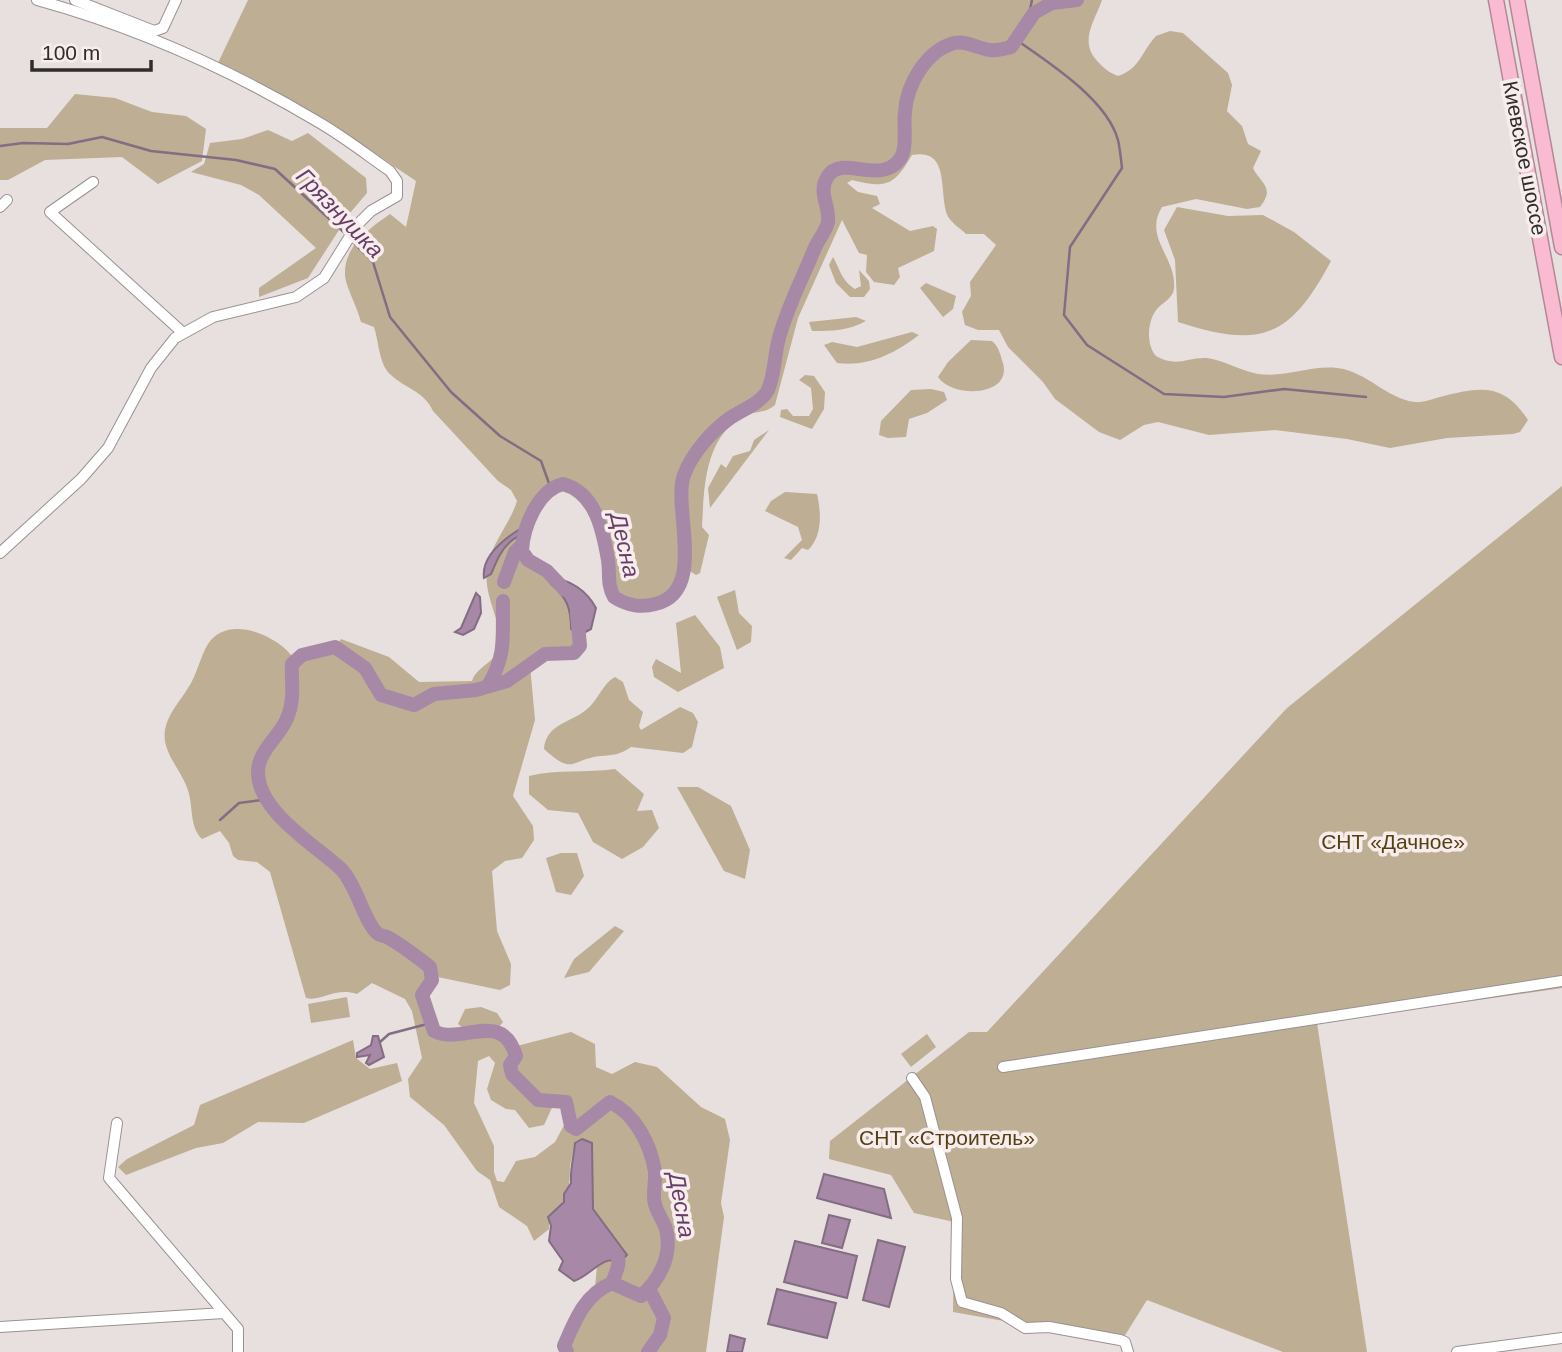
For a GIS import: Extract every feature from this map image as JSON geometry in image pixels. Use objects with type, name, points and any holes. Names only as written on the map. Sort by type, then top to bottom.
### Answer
[{"type":"highway","name":"Киевское шоссе","points":[[1496,0],[1562,357]]},
{"type":"highway","name":"Киевское шоссе","points":[[1517,0],[1562,247]]},
{"type":"street","points":[[0,553],[81,479],[108,448],[151,368],[182,332],[213,317],[296,298],[324,278],[357,225],[371,211],[385,206],[397,196],[397,181],[390,171],[321,123],[211,66],[97,19],[39,0]]},
{"type":"street","points":[[75,0],[153,31],[163,27],[176,0]]},
{"type":"street","points":[[93,182],[50,212],[182,332]]},
{"type":"street","points":[[1003,1067],[1562,981]]},
{"type":"street","points":[[912,1078],[925,1097],[957,1218],[956,1279],[962,1302],[1001,1313],[1025,1328],[1049,1327],[1120,1340],[1125,1342],[1128,1352]]},
{"type":"street","points":[[117,1123],[109,1178],[237,1329],[238,1352]]},
{"type":"street","points":[[0,1327],[224,1313]]},
{"type":"street","points":[[1457,1352],[1562,1338]]},
{"type":"green space","points":[[248,0],[1102,0],[1090,32],[1089,48],[1101,65],[1110,72],[1118,76],[1132,69],[1156,36],[1170,31],[1183,33],[1228,73],[1232,85],[1227,111],[1242,126],[1248,144],[1261,151],[1253,168],[1267,190],[1260,207],[1247,209],[1196,199],[1162,207],[1156,228],[1171,267],[1174,289],[1170,298],[1157,309],[1151,320],[1149,339],[1156,356],[1176,362],[1207,358],[1252,373],[1268,375],[1337,368],[1348,370],[1395,396],[1415,402],[1467,391],[1490,391],[1509,399],[1528,420],[1520,432],[1513,434],[1447,438],[1390,448],[1347,439],[1275,430],[1209,435],[1158,422],[1144,425],[1120,440],[1099,432],[1055,399],[1043,382],[1008,347],[999,330],[978,330],[965,325],[962,312],[971,296],[970,282],[996,245],[984,234],[966,234],[949,218],[939,166],[925,155],[912,155],[900,173],[889,182],[874,184],[852,180],[847,183],[858,192],[877,196],[880,204],[872,208],[910,231],[933,226],[937,229],[934,251],[898,268],[900,277],[894,285],[874,282],[866,272],[867,255],[859,253],[842,220],[798,318],[775,405],[740,418],[728,428],[713,453],[705,482],[702,527],[709,535],[700,573],[696,575],[688,570],[691,537],[682,508],[684,568],[675,589],[660,603],[644,606],[627,604],[614,595],[609,586],[604,539],[591,505],[574,489],[563,484],[547,494],[529,521],[522,551],[528,560],[547,571],[574,598],[581,633],[580,646],[574,653],[545,654],[530,665],[535,720],[513,796],[533,826],[534,840],[522,858],[505,861],[492,871],[497,931],[511,964],[510,985],[500,990],[433,976],[422,995],[425,1009],[439,1034],[486,1031],[503,1038],[513,1047],[571,1032],[595,1044],[596,1067],[612,1074],[635,1062],[657,1067],[701,1107],[725,1119],[730,1140],[721,1203],[724,1217],[706,1352],[567,1352],[564,1346],[574,1322],[598,1289],[595,1287],[597,1266],[614,1259],[620,1262],[627,1255],[593,1209],[592,1143],[575,1143],[566,1196],[549,1217],[549,1229],[534,1241],[527,1226],[499,1207],[490,1180],[477,1171],[444,1125],[410,1097],[408,1079],[422,1058],[412,1011],[405,999],[372,983],[357,994],[342,992],[306,998],[270,872],[257,862],[238,860],[233,856],[229,843],[220,831],[202,839],[195,829],[189,794],[166,747],[165,730],[171,714],[191,683],[208,644],[217,635],[228,630],[253,631],[277,643],[294,659],[335,647],[341,639],[389,657],[419,682],[472,681],[499,649],[500,634],[487,588],[487,569],[492,552],[517,501],[511,490],[498,481],[425,399],[387,371],[374,327],[361,322],[347,285],[345,274],[349,255],[367,232],[390,214],[406,227],[416,181],[319,116],[217,65]],"holes":[[[489,1056],[495,1063],[487,1089],[491,1100],[506,1109],[515,1110],[529,1128],[544,1125],[556,1099],[566,1102],[569,1116],[555,1142],[535,1157],[516,1161],[504,1182],[497,1181],[494,1172],[494,1146],[474,1103],[478,1061]]]},
{"type":"green space","points":[[75,94],[115,98],[152,112],[186,116],[206,129],[202,161],[158,184],[122,157],[45,160],[8,180],[0,180],[0,128],[47,128]]},
{"type":"green space","points":[[268,130],[292,141],[308,133],[366,178],[367,193],[350,213],[308,278],[259,297],[259,288],[316,248],[259,195],[241,185],[191,172],[204,164],[210,143],[242,139]]},
{"type":"green space","points":[[1177,207],[1228,216],[1263,215],[1294,232],[1331,261],[1301,307],[1286,321],[1270,330],[1252,335],[1231,335],[1178,322],[1175,260],[1164,230]]},
{"type":"green space","points":[[833,257],[850,286],[855,289],[861,286],[859,270],[869,281],[870,289],[864,297],[850,297],[836,283],[829,265]]},
{"type":"green space","points":[[926,283],[956,296],[953,309],[943,317],[920,288]]},
{"type":"green space","points":[[856,317],[866,321],[846,329],[812,331],[809,322]]},
{"type":"green space","points":[[912,332],[919,335],[900,348],[880,358],[859,363],[837,363],[824,345],[832,342],[857,347]]},
{"type":"green space","points":[[971,340],[992,341],[1002,360],[1004,372],[1000,381],[980,391],[956,389],[938,377],[948,362]]},
{"type":"green space","points":[[805,375],[814,376],[825,392],[824,409],[812,429],[780,417],[781,410],[787,409],[793,416],[809,416],[813,409],[811,388],[799,380]]},
{"type":"green space","points":[[931,389],[944,392],[947,400],[927,413],[909,419],[906,437],[888,438],[879,435],[881,421],[911,390]]},
{"type":"green space","points":[[769,430],[710,508],[708,488],[721,464],[726,468],[733,456],[750,451],[754,440]]},
{"type":"green space","name":"СНТ «Дачное»","points":[[1562,486],[1562,988],[1317,1023],[1367,1352],[1283,1352],[1147,1300],[1119,1345],[1065,1332],[953,1312],[954,1222],[914,1213],[891,1175],[829,1159],[830,1141],[969,1032],[987,1032],[1287,708]]},
{"type":"green space","points":[[785,492],[817,494],[819,508],[820,523],[813,544],[808,550],[802,548],[791,560],[784,558],[802,540],[798,527],[765,511],[771,501]]},
{"type":"green space","points":[[735,590],[739,613],[752,626],[751,642],[737,650],[717,597]]},
{"type":"green space","points":[[695,615],[720,647],[724,668],[678,692],[654,677],[652,667],[656,659],[681,673],[676,623]]},
{"type":"green space","points":[[615,677],[623,682],[629,700],[643,712],[639,726],[641,730],[680,707],[693,713],[698,722],[692,747],[683,753],[631,747],[623,752],[572,764],[561,762],[544,749],[549,734],[586,710]]},
{"type":"green space","points":[[615,769],[644,794],[637,811],[652,810],[659,828],[643,847],[622,859],[593,842],[578,813],[548,810],[529,794],[529,776]]},
{"type":"green space","points":[[677,787],[698,787],[731,806],[750,850],[745,879],[724,871]]},
{"type":"green space","points":[[561,853],[577,853],[584,876],[571,895],[556,892],[546,858]]},
{"type":"green space","points":[[615,926],[624,931],[589,972],[564,978],[574,959]]},
{"type":"green space","points":[[347,997],[350,1017],[311,1023],[308,1004]]},
{"type":"green space","points":[[481,1007],[497,1013],[503,1022],[498,1028],[478,1025],[466,1030],[458,1024],[465,1009]]},
{"type":"green space","points":[[927,1034],[936,1047],[911,1067],[901,1054]]},
{"type":"green space","points":[[353,1040],[356,1058],[370,1069],[397,1063],[402,1081],[304,1123],[258,1122],[223,1143],[196,1148],[126,1175],[118,1167],[127,1159],[194,1125],[200,1105]]},
{"type":"shaded area","points":[[520,529],[523,531],[507,546],[491,574],[484,578],[484,570],[490,556],[501,543]]},
{"type":"shaded area","points":[[551,578],[571,583],[583,591],[592,602],[596,608],[591,629],[580,635],[571,629],[567,604],[551,584]]},
{"type":"shaded area","points":[[476,593],[480,597],[481,613],[474,629],[463,635],[455,632],[461,628]]},
{"type":"shaded area","points":[[373,1036],[378,1036],[384,1057],[369,1065],[366,1063],[370,1055],[357,1057],[357,1053],[371,1045]]},
{"type":"shaded area","points":[[582,1139],[592,1143],[593,1209],[627,1255],[620,1262],[614,1260],[602,1263],[574,1281],[559,1270],[563,1261],[549,1241],[551,1226],[548,1217],[564,1202],[564,1194],[571,1183],[575,1143]]},
{"type":"shaded area","points":[[824,1174],[884,1189],[891,1218],[817,1198]]},
{"type":"shaded area","points":[[829,1215],[850,1220],[842,1248],[822,1243]]},
{"type":"shaded area","points":[[878,1240],[905,1247],[889,1307],[863,1300]]},
{"type":"shaded area","points":[[795,1241],[857,1256],[847,1298],[784,1282]]},
{"type":"shaded area","points":[[777,1289],[836,1303],[827,1338],[768,1324]]},
{"type":"shaded area","points":[[730,1335],[745,1339],[742,1352],[727,1352]]},
{"type":"waterway","points":[[1028,20],[1032,0]]},
{"type":"waterway","name":"Десна","points":[[565,590],[547,571],[528,560],[522,551],[525,531],[539,502],[546,494],[563,484],[583,496],[596,514],[604,537],[614,597],[629,604],[644,606],[671,596],[680,583],[684,566],[681,489],[684,475],[697,451],[716,429],[756,402],[768,390],[786,316],[828,222],[824,193],[828,176],[834,170],[842,168],[883,170],[892,167],[900,159],[904,149],[905,112],[910,91],[920,70],[935,53],[959,42],[993,50],[1011,47],[1034,13],[1052,3],[1077,0]]},
{"type":"waterway","points":[[1018,41],[1090,97],[1112,125],[1118,140],[1122,168],[1070,247],[1064,315],[1087,345],[1164,394],[1224,397],[1284,389],[1366,397]]},
{"type":"waterway","name":"Грязнушка","points":[[0,146],[23,143],[68,144],[102,137],[151,151],[236,160],[275,169],[348,236]]},
{"type":"waterway","name":"Грязнушка","points":[[352,241],[373,262],[390,317],[451,392],[500,436],[541,461],[551,489]]},
{"type":"waterway","points":[[504,582],[515,552],[522,545]]},
{"type":"waterway","points":[[489,684],[501,653],[503,601]]},
{"type":"waterway","name":"Десна","points":[[567,1352],[564,1346],[572,1327],[595,1294],[612,1283],[641,1296],[658,1276],[665,1260],[667,1234],[655,1204],[655,1171],[640,1130],[627,1114],[610,1102],[576,1129],[571,1126],[566,1102],[538,1100],[512,1074],[510,1065],[516,1056],[510,1042],[501,1034],[491,1031],[456,1034],[434,1031],[422,995],[432,980],[430,967],[377,933],[341,869],[289,826],[267,800],[260,786],[258,771],[262,756],[288,716],[292,696],[292,664],[302,655],[335,647],[365,668],[381,695],[414,705],[434,694],[476,690],[507,681],[545,654],[574,653],[580,646],[577,613]]},
{"type":"waterway","points":[[220,820],[239,803],[268,799]]},
{"type":"waterway","points":[[380,1042],[389,1034],[431,1023]]},
{"type":"waterway","name":"Десна","points":[[610,1247],[618,1259],[618,1268],[612,1283]]},
{"type":"waterway","name":"Десна","points":[[648,1352],[660,1335],[664,1318],[649,1289]]},
{"type":"park label","name":"СНТ «Строитель»","points":[[947,1137]]}]
